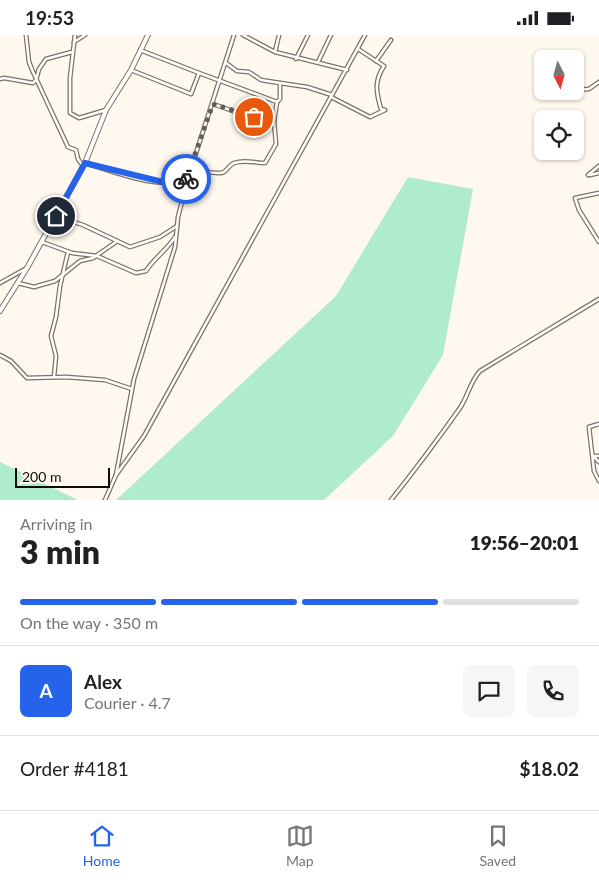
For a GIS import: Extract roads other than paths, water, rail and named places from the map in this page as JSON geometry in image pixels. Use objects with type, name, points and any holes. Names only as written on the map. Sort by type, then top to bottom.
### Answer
[{"type":"main road","points":[[0,311],[42,242],[84,165],[106,110],[131,69],[148,35]]},
{"type":"street","points":[[26,35],[29,62],[36,80],[68,147],[76,150],[78,159],[84,165],[171,184],[188,178]]},
{"type":"street","points":[[74,35],[70,113],[79,118],[106,110]]},
{"type":"street","points":[[74,41],[85,35]]},
{"type":"street","points":[[116,475],[132,389],[151,321],[160,301],[175,247],[177,225],[188,178],[234,35]]},
{"type":"street","points":[[243,35],[275,52],[296,59],[318,62],[346,70]]},
{"type":"street","points":[[275,52],[279,35]]},
{"type":"street","points":[[296,59],[308,35]]},
{"type":"street","points":[[318,62],[331,35]]},
{"type":"street","points":[[105,500],[116,475],[144,436],[365,35]]},
{"type":"street","points":[[376,61],[391,41]]},
{"type":"street","points":[[226,63],[237,71],[249,72],[261,80],[306,87],[331,96],[370,117],[385,111],[381,109],[376,87],[376,80],[384,66],[358,49]]},
{"type":"street","points":[[36,80],[39,69],[46,59],[72,51]]},
{"type":"street","points":[[140,51],[199,73],[219,83],[277,102]]},
{"type":"street","points":[[131,69],[191,94],[199,73]]},
{"type":"street","points":[[0,79],[4,78],[29,83],[36,80]]},
{"type":"street","points":[[191,171],[200,170],[218,173],[226,172],[234,163],[251,161],[265,163],[276,144],[274,121],[277,102],[280,99],[280,83]]},
{"type":"street","points":[[584,89],[589,89],[599,83]]},
{"type":"street","points":[[213,104],[247,116],[274,121]]},
{"type":"street","points":[[599,165],[588,175],[599,173]]},
{"type":"street","points":[[599,193],[576,198],[578,210],[599,242]]},
{"type":"street","points":[[56,216],[83,225],[130,247],[160,237],[177,225]]},
{"type":"street","points":[[42,242],[68,252],[96,256],[130,271],[140,273],[146,271],[154,258],[171,244],[176,235]]},
{"type":"street","points":[[18,283],[34,287],[61,278],[80,261],[96,256],[117,241]]},
{"type":"street","points":[[54,377],[56,356],[51,336],[61,278],[68,252]]},
{"type":"street","points":[[0,283],[27,268]]},
{"type":"street","points":[[391,500],[422,462],[457,412],[472,379],[480,371],[599,299]]},
{"type":"street","points":[[0,355],[6,356],[27,378],[54,377],[104,380],[132,389]]},
{"type":"street","points":[[599,424],[588,427],[594,471],[599,481]]},
{"type":"street","points":[[593,457],[599,456]]},
{"type":"street","points":[[593,457],[599,462]]}]
